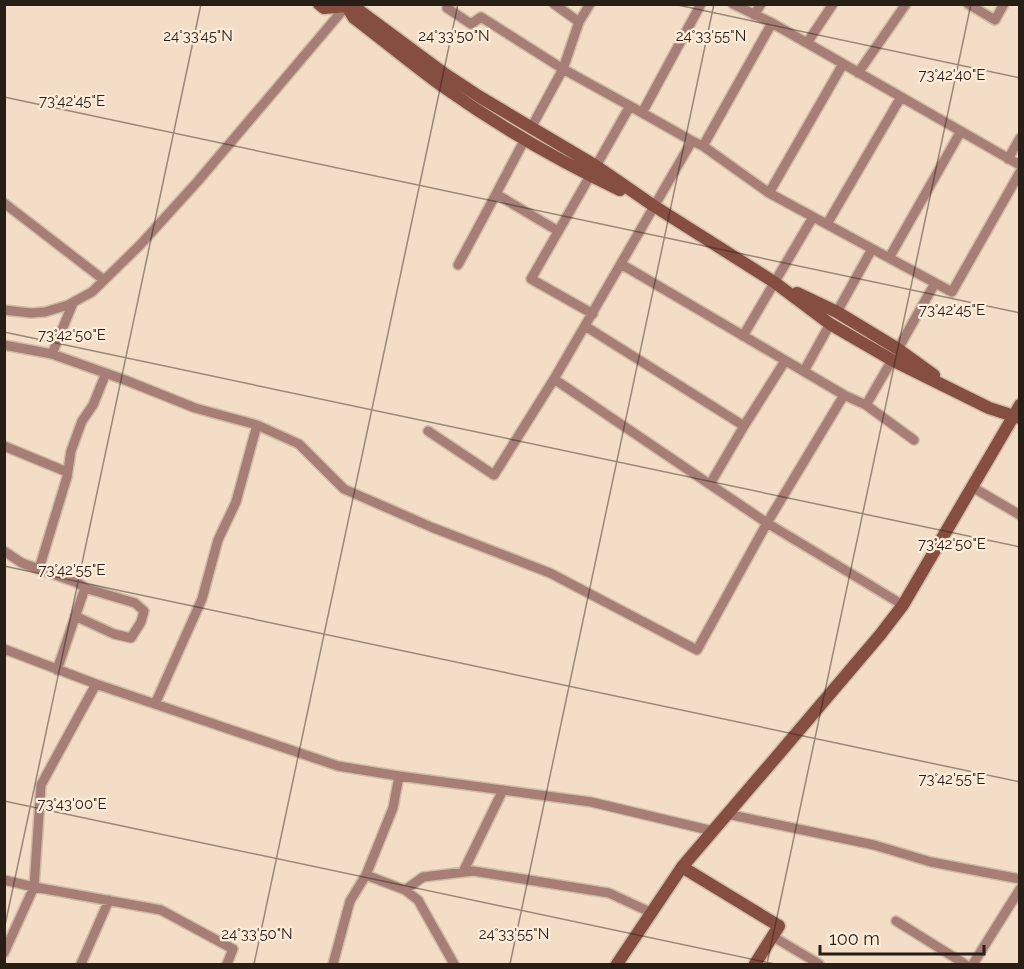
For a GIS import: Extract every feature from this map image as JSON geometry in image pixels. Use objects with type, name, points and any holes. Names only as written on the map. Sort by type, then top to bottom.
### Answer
[{"type":"street","points":[[319,4],[324,8],[347,5]]},
{"type":"street","points":[[554,4],[579,22]]},
{"type":"street","points":[[458,265],[563,69],[579,22],[590,4]]},
{"type":"street","points":[[642,113],[701,4]]},
{"type":"street","points":[[733,4],[772,23],[1020,165]]},
{"type":"street","points":[[754,15],[761,4]]},
{"type":"street","points":[[807,43],[833,4]]},
{"type":"street","points":[[858,72],[906,4]]},
{"type":"street","points":[[968,4],[995,20],[1004,4]]},
{"type":"street","points":[[347,5],[354,18],[440,85],[475,108],[528,133],[654,206],[774,282],[830,324],[891,360],[989,408],[1017,413],[903,605],[682,867],[617,964]]},
{"type":"street","points":[[4,310],[45,312],[73,303],[92,292],[140,245],[198,181],[347,5]]},
{"type":"street","points":[[447,8],[471,24],[481,16],[563,69],[703,146],[769,193],[952,292],[1020,172]]},
{"type":"street","points":[[703,146],[772,23]]},
{"type":"street","points":[[769,193],[843,64]]},
{"type":"street","points":[[827,224],[901,97]]},
{"type":"street","points":[[592,314],[531,279],[630,106]]},
{"type":"street","points":[[889,258],[960,131]]},
{"type":"street","points":[[1008,159],[1020,138]]},
{"type":"street","points":[[428,431],[494,475],[554,379],[692,141]]},
{"type":"street","points":[[496,194],[558,231]]},
{"type":"street","points":[[4,203],[104,280]]},
{"type":"street","points":[[743,336],[813,217]]},
{"type":"street","points":[[837,312],[872,249]]},
{"type":"street","points":[[621,264],[866,405],[915,440]]},
{"type":"street","points":[[774,282],[837,312],[898,349],[960,394]]},
{"type":"street","points":[[898,349],[935,283]]},
{"type":"street","points":[[52,354],[73,303]]},
{"type":"street","points":[[804,371],[830,324]]},
{"type":"street","points":[[585,326],[744,426]]},
{"type":"street","points":[[4,345],[52,354],[195,408],[257,425],[299,444],[344,489],[550,573],[697,650],[767,523],[844,394]]},
{"type":"street","points":[[866,405],[891,360]]},
{"type":"street","points":[[710,484],[786,361]]},
{"type":"street","points":[[39,568],[71,451],[82,421],[93,405],[106,373]]},
{"type":"street","points":[[554,379],[767,523],[903,605]]},
{"type":"street","points":[[155,704],[202,599],[218,540],[236,502],[257,425]]},
{"type":"street","points":[[4,446],[67,472]]},
{"type":"street","points":[[972,487],[1020,515]]},
{"type":"street","points":[[4,551],[22,563],[78,583],[85,588],[135,603],[144,611],[141,622],[131,638],[114,634],[75,616]]},
{"type":"street","points":[[57,670],[85,588]]},
{"type":"street","points":[[5,651],[338,766],[591,801],[713,831]]},
{"type":"street","points":[[4,953],[34,887],[41,785],[96,684]]},
{"type":"street","points":[[333,964],[350,901],[366,875],[393,808],[399,776]]},
{"type":"street","points":[[463,872],[503,790]]},
{"type":"street","points":[[728,814],[874,845],[931,862],[1020,879]]},
{"type":"street","points":[[682,867],[779,926],[755,964]]},
{"type":"street","points":[[405,890],[423,877],[473,871],[609,893],[652,913]]},
{"type":"street","points":[[366,875],[405,890],[418,900],[454,964]]},
{"type":"street","points":[[4,880],[161,910],[233,949],[227,964]]},
{"type":"street","points":[[973,964],[1019,892]]},
{"type":"street","points":[[81,964],[109,900]]},
{"type":"street","points":[[896,921],[965,964]]},
{"type":"street","points":[[772,936],[819,964]]}]
